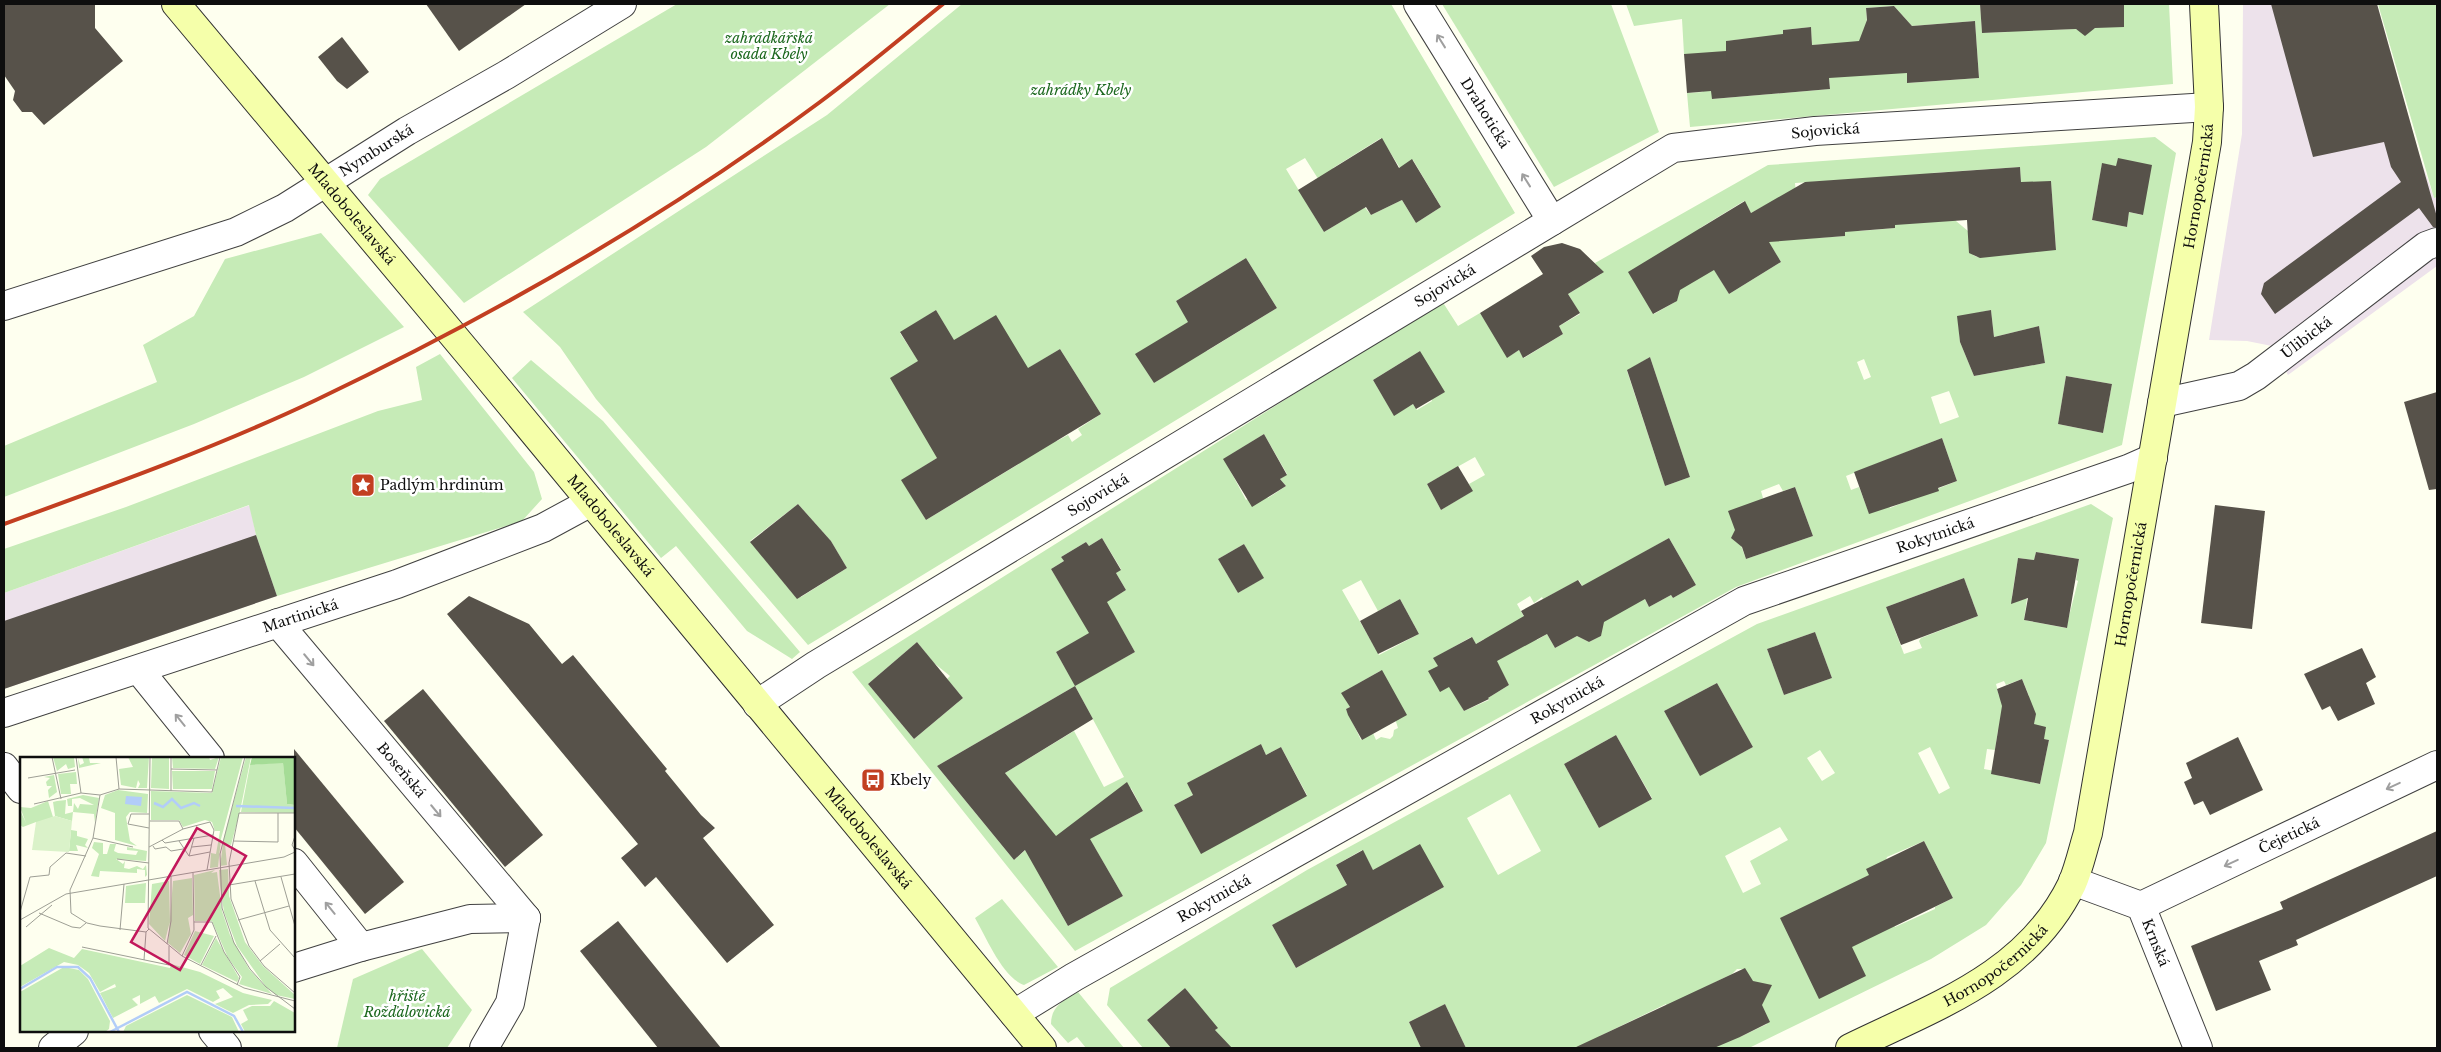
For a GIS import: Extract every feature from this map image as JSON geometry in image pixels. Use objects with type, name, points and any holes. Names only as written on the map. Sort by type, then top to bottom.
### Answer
[{"type":"main road","name":"Mladoboleslavská","points":[[176,4],[326,181],[1042,1048]]},
{"type":"main road","name":"Hornopočernická","points":[[1850,1048],[1973,988],[2005,967],[2026,950],[2050,922],[2073,881],[2088,833],[2207,142],[2209,107],[2204,4]]},
{"type":"street","name":"Nymburská","points":[[4,306],[236,232],[277,213],[326,181],[622,4]]},
{"type":"street","name":"Drahotická","points":[[1418,4],[1552,221]]},
{"type":"street","name":"Sojovická","points":[[757,704],[832,655],[1673,148],[1815,131],[2209,107]]},
{"type":"street","name":"Úlibická","points":[[2162,403],[2239,386],[2256,376],[2426,246],[2437,242]]},
{"type":"street","name":"Rokytnická","points":[[1014,1014],[1074,977],[1744,601],[2128,469],[2152,458]]},
{"type":"street","name":"Martinická","points":[[4,713],[140,670],[397,584],[543,528],[591,502]]},
{"type":"street","name":"Boseňská","points":[[278,623],[526,918]]},
{"type":"street","points":[[140,670],[209,757]]},
{"type":"street","name":"Čejetická","points":[[2141,906],[2437,765]]},
{"type":"street","points":[[4,767],[20,788]]},
{"type":"street","points":[[295,864],[361,946]]},
{"type":"street","name":"Krnská","points":[[2073,881],[2141,906],[2198,1048]]},
{"type":"street","points":[[295,968],[361,946],[470,919],[526,918],[510,1003],[484,1048]]},
{"type":"street","points":[[54,1048],[73,1032]]},
{"type":"street","points":[[214,1032],[227,1048]]},
{"type":"shaded area","points":[[2243,4],[2377,4],[2418,151],[2434,198],[2437,197],[2437,266],[2288,375],[2272,346],[2247,341],[2209,340],[2242,134]]},
{"type":"shaded area","points":[[250,505],[256,535],[277,596],[4,689],[4,593]]},
{"type":"green space","name":"zahrádkářská osada Kbely","points":[[677,4],[890,4],[706,147],[464,303],[368,195],[380,179]]},
{"type":"green space","name":"zahrádky Kbely","points":[[962,4],[1391,4],[1515,213],[808,645],[596,399],[560,347],[523,312],[827,115]],"holes":[[[1381,138],[1400,168],[1413,160],[1441,207],[1416,223],[1402,200],[1371,215],[1333,168]],[[1305,158],[1344,220],[1324,232],[1286,169]],[[1246,258],[1277,308],[1207,351],[1176,301]],[[936,310],[1019,464],[926,520],[902,480],[937,458],[927,374],[900,333]],[[1060,349],[1101,414],[1078,429],[1082,435],[1072,442],[1068,435],[1057,441],[1034,402],[1032,366]],[[1136,354],[1181,366],[1154,383]],[[798,504],[831,541],[847,568],[801,597],[794,595],[750,541]]]},
{"type":"green space","points":[[1442,4],[1611,4],[1659,132],[1554,187]]},
{"type":"green space","points":[[1626,4],[1980,4],[1982,33],[2008,32],[2006,4],[2049,4],[2050,30],[2076,29],[2081,32],[2099,27],[2098,4],[2169,4],[2173,84],[1690,127],[1687,93],[1703,92],[1684,54],[1682,19],[1634,26]],"holes":[[[1894,6],[1912,26],[1975,21],[1979,78],[1908,83],[1906,63],[1863,31],[1867,23],[1866,8]],[[1811,27],[1812,45],[1826,44],[1830,89],[1712,99],[1726,51],[1726,41],[1744,39],[1784,47],[1783,30]]]},
{"type":"green space","points":[[2378,4],[2437,4],[2437,197],[2434,198]]},
{"type":"green space","points":[[2155,137],[2176,153],[2122,445],[1736,587],[1075,951],[852,672],[1442,301],[1458,326],[1480,313],[1508,357],[1519,350],[1524,358],[1563,334],[1559,326],[1580,314],[1568,294],[1601,274],[1595,263],[1768,165]],"holes":[[[2102,164],[2116,166],[2142,215],[2129,212],[2127,227],[2092,220]],[[2020,167],[2021,183],[2051,182],[2056,249],[2036,251],[2006,227],[2008,255],[1977,257],[1973,255],[1968,231],[1956,221],[1932,173]],[[1892,177],[1895,228],[1860,231],[1844,221],[1845,236],[1800,239],[1795,183]],[[1775,200],[1763,233],[1781,262],[1729,294],[1699,244],[1707,239],[1700,228],[1744,201],[1751,213]],[[1629,273],[1675,302],[1654,314]],[[1991,310],[1994,337],[2039,326],[2045,363],[1974,376],[1960,342],[1958,317]],[[1420,351],[1432,401],[1417,410],[1413,404],[1394,415],[1373,380]],[[1650,357],[1690,477],[1665,486],[1627,371]],[[1864,359],[1871,377],[1864,380],[1857,362]],[[2066,376],[2112,384],[2103,433],[2058,424]],[[1949,391],[1959,417],[1940,424],[1931,397]],[[1264,434],[1287,474],[1280,479],[1286,486],[1268,498],[1262,490],[1246,500],[1224,459]],[[1942,438],[1957,481],[1890,508],[1889,506],[1869,513],[1859,487],[1851,490],[1846,476]],[[1475,457],[1485,475],[1469,484],[1472,491],[1441,510],[1427,484]],[[1779,484],[1783,491],[1795,487],[1813,536],[1746,559],[1740,543],[1736,542],[1733,538],[1763,498],[1761,491]],[[1102,538],[1121,569],[1116,573],[1126,590],[1086,614],[1070,600],[1051,569],[1064,561],[1061,557],[1086,542],[1089,546]],[[1669,538],[1696,585],[1673,598],[1671,595],[1649,607],[1625,563]],[[1244,544],[1263,578],[1238,593],[1218,559]],[[1361,580],[1378,611],[1400,599],[1419,634],[1379,655],[1342,590]],[[1579,580],[1602,623],[1601,636],[1589,642],[1577,636],[1555,648],[1547,634],[1537,640],[1517,604],[1530,596],[1534,603],[1542,597],[1543,599]],[[1116,619],[1135,652],[1075,685],[1056,652]],[[1471,637],[1476,644],[1484,639],[1509,685],[1488,698],[1489,700],[1464,711],[1438,665],[1438,656]],[[917,642],[934,663],[950,676],[947,679],[963,698],[914,739],[868,684]],[[1380,671],[1398,728],[1394,730],[1393,736],[1390,739],[1381,737],[1376,740],[1373,733],[1361,740],[1346,709],[1350,707],[1342,693]],[[1075,686],[1124,777],[1104,787],[1074,731],[1005,773],[1050,829],[1014,860],[937,766]],[[1261,744],[1266,755],[1281,747],[1307,795],[1201,853],[1174,805],[1193,795],[1188,783],[1210,771],[1217,782]],[[1131,788],[1143,811],[1105,831],[1094,808]],[[1095,848],[1123,896],[1068,926],[1041,878]]]},
{"type":"green space","points":[[321,233],[404,327],[304,377],[194,424],[4,497],[4,446],[157,382],[143,345],[194,316],[225,259]]},
{"type":"green space","points":[[440,354],[534,472],[542,499],[522,521],[277,596],[256,535],[249,505],[4,593],[4,549],[126,507],[378,411],[422,400],[416,367]]},
{"type":"green space","points":[[531,360],[603,421],[800,652],[792,659],[747,631],[676,546],[661,558],[512,378]]},
{"type":"green space","points":[[2091,504],[2113,518],[2046,843],[2021,885],[1986,925],[1931,959],[1749,1048],[1677,1048],[1685,1041],[1666,1004],[1600,1036],[1602,1048],[1466,1048],[1445,1004],[1409,1022],[1421,1048],[1208,1048],[1221,1037],[1215,1030],[1217,1028],[1185,988],[1147,1020],[1171,1048],[1143,1048],[1107,1005],[1110,988],[1307,870],[1757,624]],"holes":[[[2036,552],[2079,559],[2076,580],[2078,581],[2066,628],[2024,620],[2027,599],[2012,596],[2018,558],[2034,560]],[[1964,578],[1978,616],[1921,638],[1919,641],[1922,648],[1904,654],[1886,607]],[[1815,632],[1832,678],[1784,695],[1767,649]],[[2022,679],[2029,696],[1999,696],[1996,684],[2004,681],[2006,685]],[[1717,683],[1753,747],[1700,775],[1664,711]],[[2035,716],[2034,724],[2044,739],[2049,740],[2040,784],[2000,776],[2000,772],[1984,769],[1987,749],[1995,750],[1998,730],[2008,732]],[[1616,735],[1652,798],[1599,828],[1564,764]],[[1930,747],[1950,788],[1939,794],[1918,753]],[[1820,750],[1835,773],[1822,781],[1807,758]],[[1510,794],[1541,851],[1498,875],[1467,818]],[[1780,827],[1788,840],[1750,861],[1761,884],[1743,893],[1725,856]],[[1924,841],[1953,898],[1935,907],[1935,909],[1895,927],[1877,890],[1887,857]],[[1362,850],[1373,870],[1444,887],[1296,968],[1272,925],[1348,887],[1336,865]],[[1737,969],[1744,969],[1767,1024],[1740,1037],[1699,990],[1732,974]]]},
{"type":"green space","points":[[1002,899],[1058,967],[1024,985],[1016,981],[1002,966],[975,918]]},
{"type":"green space","name":"hřiště Rožďalovická","points":[[422,949],[472,1010],[447,1048],[337,1048],[353,979]]},
{"type":"green space","points":[[1078,992],[1124,1048],[1086,1048],[1077,1037],[1068,1043],[1051,1024],[1053,1013],[1059,1004]]},
{"type":"building","points":[[4,4],[95,4],[95,28],[123,61],[44,125],[32,112],[22,112],[13,100],[15,91],[4,75]]},
{"type":"building","points":[[426,4],[526,4],[459,51]]},
{"type":"building","points":[[1980,4],[2124,4],[2124,27],[2095,28],[2085,36],[2076,29],[1982,33]]},
{"type":"building","points":[[2271,4],[2377,4],[2437,217],[2437,227],[2433,227],[2419,208],[2275,314],[2261,294],[2264,283],[2401,182],[2391,167],[2384,142],[2313,157]]},
{"type":"building","points":[[1894,6],[1912,26],[1975,21],[1979,78],[1907,83],[1907,73],[1829,78],[1830,89],[1712,99],[1711,91],[1687,93],[1684,54],[1726,51],[1726,41],[1783,34],[1783,30],[1811,27],[1812,45],[1859,41],[1867,20],[1866,8]]},
{"type":"building","points":[[342,37],[369,72],[347,89],[337,81],[318,57]]},
{"type":"building","points":[[1382,138],[1399,168],[1412,159],[1441,207],[1416,223],[1402,200],[1371,215],[1366,207],[1324,232],[1298,190]]},
{"type":"building","points":[[2118,158],[2152,165],[2143,215],[2129,212],[2127,227],[2092,220],[2102,163],[2116,166]]},
{"type":"building","points":[[2020,167],[2021,182],[2051,181],[2056,250],[1980,258],[1969,253],[1967,220],[1895,225],[1895,228],[1845,232],[1845,236],[1769,242],[1781,262],[1729,294],[1714,270],[1680,290],[1677,301],[1653,314],[1628,272],[1745,201],[1751,213],[1805,182]]},
{"type":"building","points":[[1562,243],[1580,249],[1604,272],[1568,294],[1580,313],[1559,326],[1563,334],[1523,358],[1519,350],[1507,358],[1480,313],[1543,274],[1531,256],[1544,247]]},
{"type":"building","points":[[1246,258],[1277,308],[1154,383],[1135,354],[1188,322],[1176,301]]},
{"type":"building","points":[[936,310],[954,340],[996,315],[1028,368],[1060,349],[1101,414],[926,520],[901,480],[937,458],[890,378],[918,361],[900,332]]},
{"type":"building","points":[[1991,310],[1994,337],[2039,326],[2045,363],[1974,376],[1960,342],[1957,316]]},
{"type":"building","points":[[1420,351],[1445,392],[1416,409],[1413,404],[1394,416],[1373,380]]},
{"type":"building","points":[[1650,357],[1690,477],[1665,486],[1627,370]]},
{"type":"building","points":[[2066,376],[2112,384],[2103,433],[2058,424]]},
{"type":"building","points":[[2437,392],[2437,489],[2429,490],[2404,402]]},
{"type":"building","points":[[1264,434],[1287,475],[1280,479],[1286,486],[1252,507],[1223,459]]},
{"type":"building","points":[[1942,438],[1957,481],[1938,488],[1939,491],[1869,514],[1854,472]]},
{"type":"building","points":[[1458,466],[1473,491],[1441,510],[1427,484]]},
{"type":"building","points":[[1795,487],[1813,536],[1746,559],[1742,547],[1731,538],[1735,530],[1728,511]]},
{"type":"building","points":[[798,504],[831,541],[847,568],[797,599],[750,542]]},
{"type":"building","points":[[2215,505],[2265,511],[2252,629],[2201,623]]},
{"type":"building","points":[[256,535],[277,596],[4,689],[4,621]]},
{"type":"building","points":[[1102,538],[1121,570],[1116,573],[1126,590],[1107,602],[1135,652],[1075,686],[1056,652],[1089,633],[1051,569],[1064,561],[1061,557],[1086,542],[1089,546]]},
{"type":"building","points":[[1669,538],[1696,585],[1673,598],[1671,595],[1649,607],[1645,599],[1604,622],[1601,636],[1589,642],[1577,636],[1555,648],[1547,634],[1497,661],[1509,685],[1489,699],[1464,711],[1449,687],[1440,692],[1428,671],[1438,666],[1433,658],[1472,637],[1476,644],[1524,616],[1521,611],[1578,580],[1582,586]]},
{"type":"building","points":[[1244,544],[1264,578],[1238,593],[1218,559]]},
{"type":"building","points":[[2036,552],[2079,559],[2067,628],[2024,620],[2028,598],[2011,604],[2018,558],[2034,560]]},
{"type":"building","points":[[1964,578],[1978,616],[1901,645],[1886,607]]},
{"type":"building","points":[[469,596],[529,624],[562,664],[573,655],[667,769],[665,771],[701,815],[715,828],[703,838],[774,925],[727,963],[656,877],[645,887],[621,858],[638,844],[447,614]]},
{"type":"building","points":[[1400,599],[1419,634],[1378,654],[1360,621]]},
{"type":"building","points":[[1815,632],[1832,678],[1784,695],[1767,649]]},
{"type":"building","points":[[917,642],[963,698],[914,739],[868,684]]},
{"type":"building","points":[[2362,648],[2376,677],[2366,683],[2375,704],[2338,721],[2330,706],[2322,710],[2304,674]]},
{"type":"building","points":[[1382,670],[1407,715],[1362,740],[1348,715],[1346,709],[1350,707],[1341,693]]},
{"type":"building","points":[[2022,679],[2036,714],[2034,724],[2046,727],[2044,739],[2049,740],[2040,784],[1991,774],[2002,706],[1997,689]]},
{"type":"building","points":[[1717,683],[1753,747],[1700,776],[1664,711]]},
{"type":"building","points":[[1075,686],[1093,719],[1005,773],[1056,836],[1127,782],[1143,811],[1090,839],[1123,896],[1068,926],[1025,850],[1014,860],[937,766]]},
{"type":"building","points":[[423,689],[543,835],[505,867],[384,721]]},
{"type":"building","points":[[1616,735],[1652,799],[1599,828],[1564,764]]},
{"type":"building","points":[[2238,737],[2263,790],[2210,815],[2203,801],[2194,805],[2184,782],[2192,778],[2186,763]]},
{"type":"building","points":[[1261,744],[1266,755],[1281,747],[1307,796],[1201,854],[1174,805],[1193,795],[1187,783]]},
{"type":"building","points":[[294,749],[404,882],[365,914],[295,828]]},
{"type":"building","points":[[2437,831],[2437,876],[2296,940],[2298,945],[2259,961],[2271,990],[2216,1011],[2191,946],[2283,909],[2280,902]]},
{"type":"building","points":[[1924,841],[1953,898],[1852,947],[1866,976],[1819,999],[1780,918],[1869,875],[1866,869]]},
{"type":"building","points":[[1420,844],[1444,887],[1296,968],[1272,925],[1347,885],[1336,865],[1363,850],[1373,870]]},
{"type":"building","points":[[618,921],[721,1048],[658,1048],[580,951]]},
{"type":"building","points":[[1745,968],[1753,981],[1772,985],[1762,1005],[1770,1022],[1740,1037],[1714,1048],[1574,1048]]},
{"type":"building","points":[[1185,988],[1218,1028],[1215,1030],[1232,1048],[1171,1048],[1147,1020]]},
{"type":"building","points":[[1445,1004],[1466,1048],[1421,1048],[1409,1022]]},
{"type":"railway","points":[[4,524],[162,466],[278,418],[382,368],[512,299],[638,225],[761,145],[867,66],[943,4]]},
{"type":"place","name":"Padlým hrdinům","points":[[363,485]]},
{"type":"place","name":"Kbely","points":[[873,780]]}]
